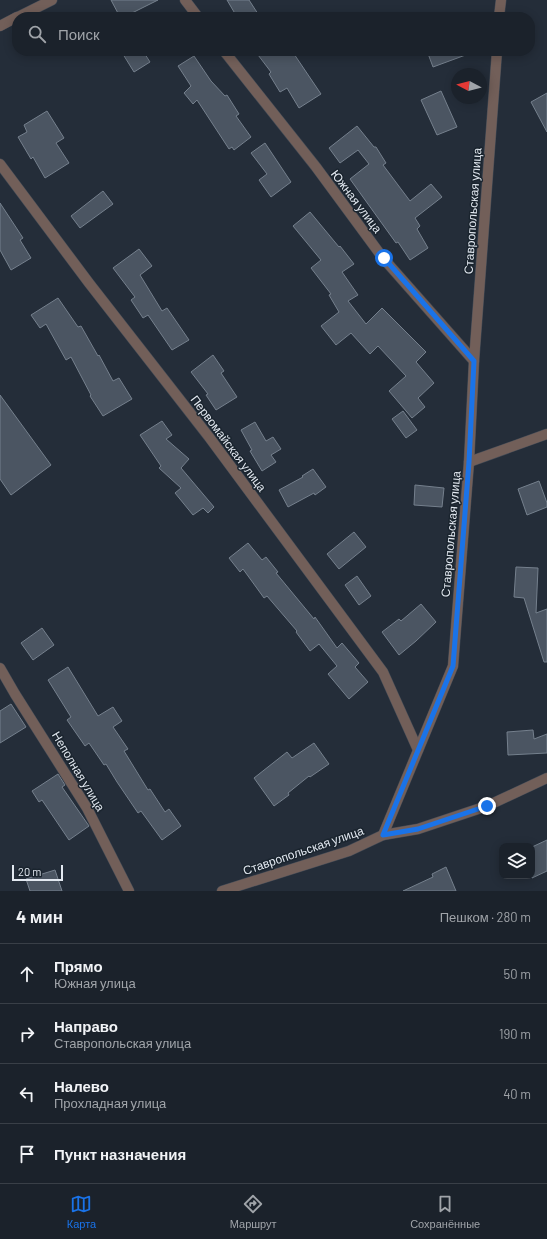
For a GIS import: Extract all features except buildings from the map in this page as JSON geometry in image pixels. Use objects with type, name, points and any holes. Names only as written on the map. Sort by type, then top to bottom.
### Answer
[{"type":"street","points":[[27,12],[52,0]]},
{"type":"street","points":[[186,0],[194,12]]},
{"type":"street","points":[[499,12],[500,0]]},
{"type":"street","points":[[0,26],[12,20]]},
{"type":"street","name":"Южная улица","points":[[228,56],[316,167],[384,258],[474,361]]},
{"type":"street","name":"Ставропольская улица","points":[[222,891],[349,851],[383,835],[453,666],[469,462],[474,361],[497,56]]},
{"type":"street","name":"Первомайская улица","points":[[0,164],[89,283],[208,437],[383,672],[418,750]]},
{"type":"street","points":[[469,462],[547,434]]},
{"type":"street","name":"Неполная улица","points":[[0,668],[87,808],[130,891]]},
{"type":"street","points":[[383,835],[418,829],[487,806],[547,778]]},
{"type":"route","points":[[384,258],[474,361],[469,462],[453,666],[383,835],[418,829],[487,806]]}]
